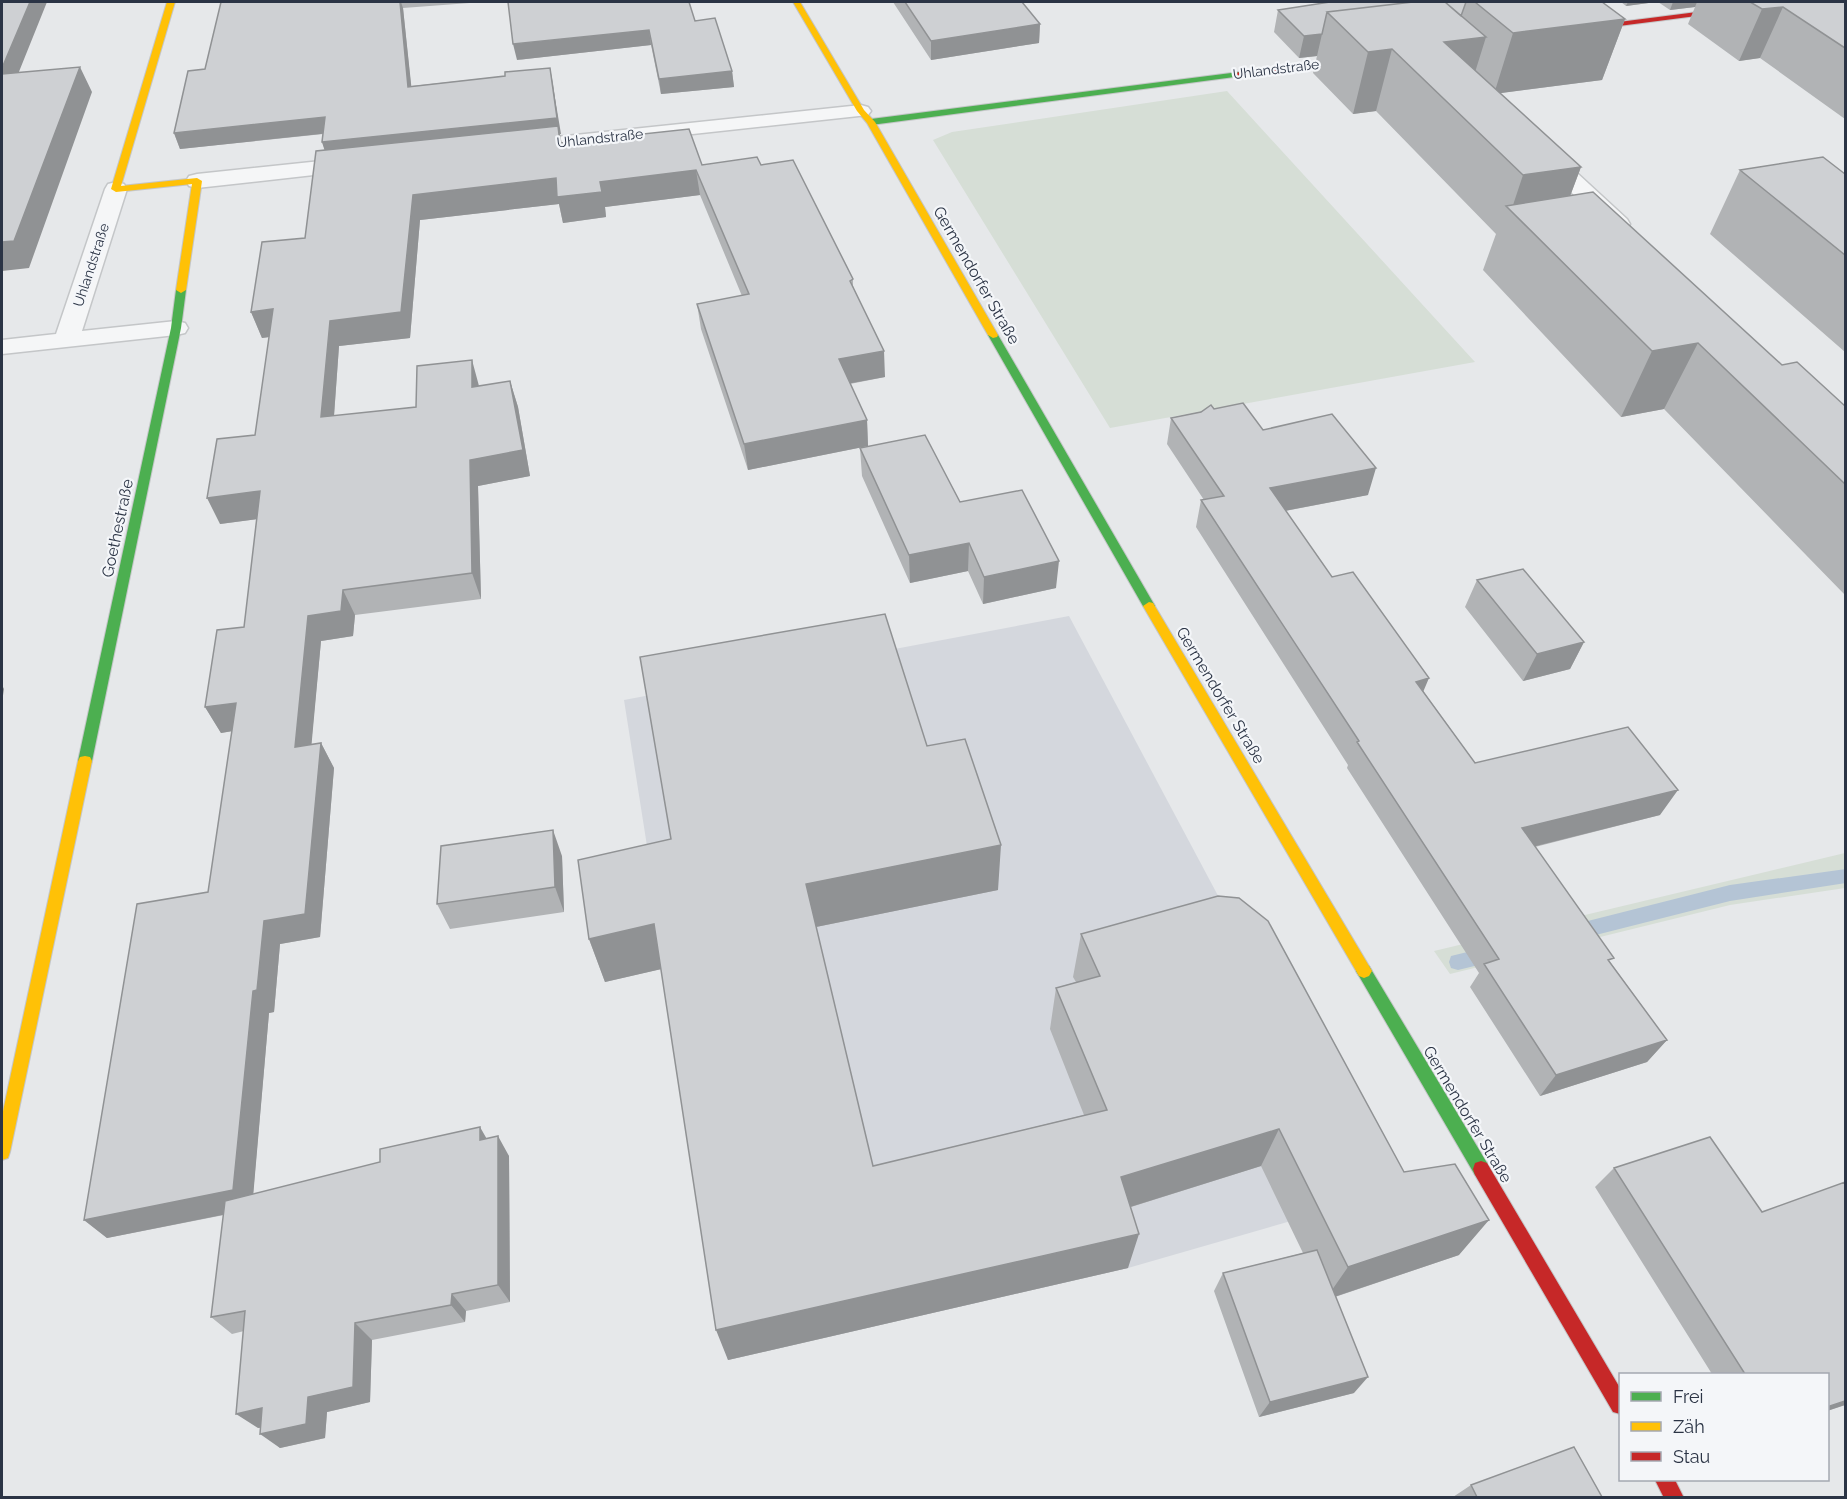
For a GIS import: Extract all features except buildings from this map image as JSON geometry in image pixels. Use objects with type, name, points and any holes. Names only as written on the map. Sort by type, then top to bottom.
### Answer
[{"type":"street","points":[[171,2],[116,189],[375,162]]},
{"type":"street","name":"Germendorfer Straße","points":[[796,2],[866,117],[1126,566],[1619,1403]]},
{"type":"street","points":[[1564,31],[1789,2],[1808,14]]},
{"type":"street","name":"Uhlandstraße","points":[[493,150],[866,117],[1371,56]]},
{"type":"street","points":[[1524,136],[1636,240]]},
{"type":"street","name":"Goethestraße","points":[[2,1152],[176,328],[197,181]]},
{"type":"street","name":"Uhlandstraße","points":[[66,340],[116,189]]},
{"type":"street","points":[[2,347],[176,328]]},
{"type":"street","points":[[1666,1481],[1675,1497]]},
{"type":"shaded area","points":[[1227,91],[1475,362],[1110,428],[933,140],[952,132]]},
{"type":"shaded area","points":[[1069,616],[1378,1196],[1128,1268],[728,1360],[624,700]]},
{"type":"shaded area","points":[[1845,853],[1845,888],[1730,905],[1450,974],[1434,951]]},
{"type":"waterway","points":[[1572,933],[1730,893],[1846,876]]},
{"type":"waterway","points":[[1458,962],[1492,954]]},
{"type":"traffic: fast","points":[[871,122],[1239,74]]},
{"type":"traffic: fast","points":[[85,761],[176,328],[181,290]]},
{"type":"traffic: fast","points":[[993,335],[1149,606]]},
{"type":"traffic: fast","points":[[1364,971],[1481,1169]]},
{"type":"traffic: slow","points":[[171,2],[116,189],[197,181],[181,290]]},
{"type":"traffic: slow","points":[[796,2],[861,111],[871,122],[993,335]]},
{"type":"traffic: slow","points":[[1149,606],[1364,971]]},
{"type":"traffic: slow","points":[[2,1152],[85,761]]},
{"type":"traffic: jam","points":[[1580,29],[1789,2]]},
{"type":"traffic: jam","points":[[1239,74],[1360,58]]},
{"type":"traffic: jam","points":[[1481,1169],[1619,1403]]},
{"type":"traffic: jam","points":[[1666,1481],[1675,1498]]}]
